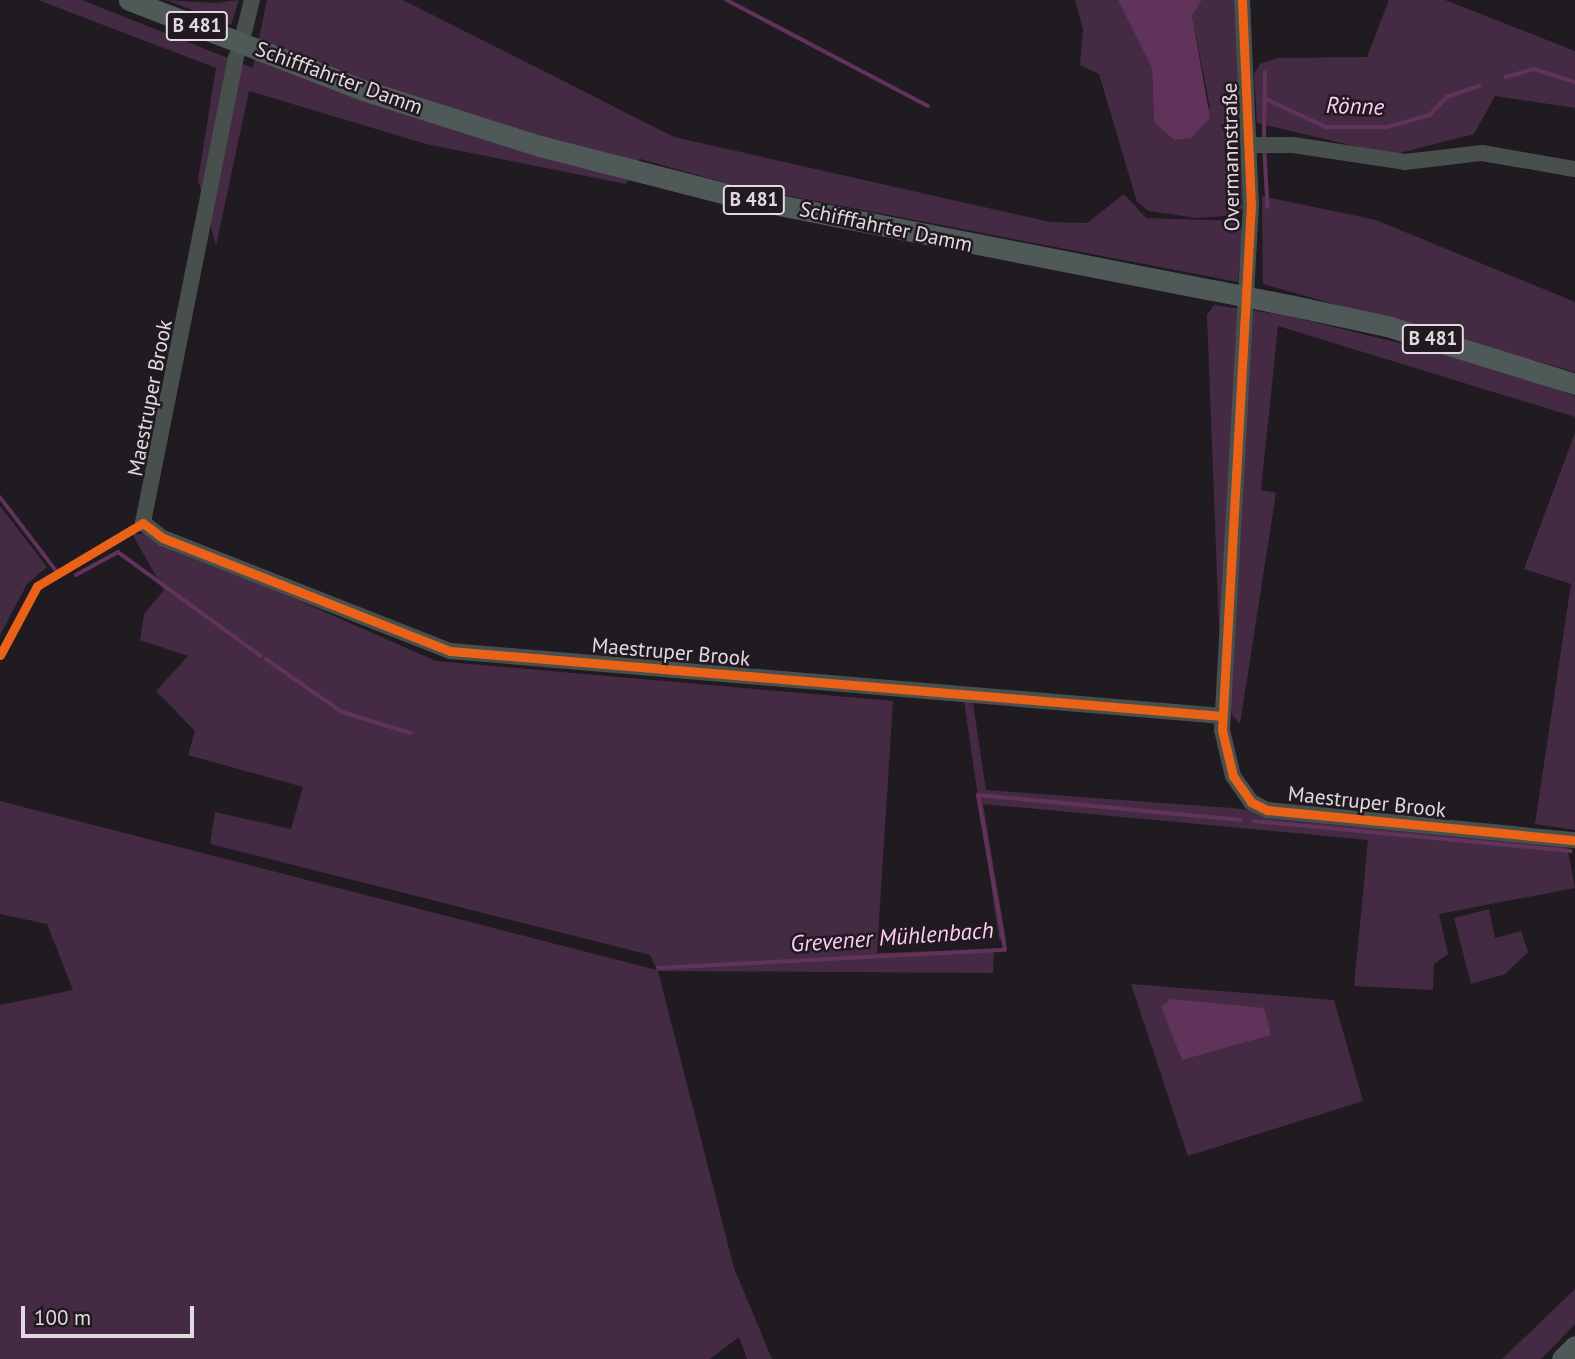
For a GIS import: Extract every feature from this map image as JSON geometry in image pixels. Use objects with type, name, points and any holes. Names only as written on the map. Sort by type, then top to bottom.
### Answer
[{"type":"main road","name":"Schifffahrter Damm","points":[[129,0],[363,90],[540,146],[743,198],[1289,305],[1400,330],[1575,384]]},
{"type":"main road","points":[[1562,1359],[1575,1346]]},
{"type":"street","points":[[244,33],[252,0]]},
{"type":"street","name":"Overmannstraße","points":[[1242,0],[1250,145],[1246,314]]},
{"type":"street","name":"Maestruper Brook","points":[[236,57],[155,488],[143,523],[163,538],[450,651],[1222,716]]},
{"type":"street","points":[[1250,145],[1293,145],[1405,162],[1511,155],[1575,169]]},
{"type":"street","name":"Maestruper Brook","points":[[1246,314],[1222,716],[1225,751],[1240,791],[1267,810],[1575,840]]},
{"type":"shaded area","points":[[38,0],[82,0],[253,68],[267,0],[403,0],[674,137],[1050,222],[1087,223],[1124,194],[1146,218],[1237,221],[1243,227],[1238,282],[737,186],[640,159],[626,184],[426,144],[249,91],[216,246],[198,180],[216,68]]},
{"type":"shaded area","points":[[166,0],[215,3],[239,0],[231,25]]},
{"type":"shaded area","points":[[1075,0],[1118,0],[1152,68],[1154,122],[1210,108],[1192,16],[1202,0],[1234,0],[1243,208],[1237,215],[1197,218],[1149,211],[1137,202],[1099,74],[1080,65],[1083,29]]},
{"type":"shaded area","points":[[1118,0],[1202,0],[1192,16],[1210,118],[1191,138],[1174,140],[1154,122],[1152,68]]},
{"type":"shaded area","points":[[1389,0],[1445,0],[1575,51],[1575,108],[1495,96],[1474,134],[1392,155],[1257,123],[1254,74],[1260,64],[1278,58],[1367,57]]},
{"type":"shaded area","points":[[1262,196],[1376,220],[1575,302],[1575,372],[1263,284]]},
{"type":"shaded area","points":[[1214,305],[1285,315],[1477,362],[1575,396],[1575,417],[1278,326],[1261,490],[1276,493],[1240,724],[1232,715],[1220,654],[1207,315]]},
{"type":"shaded area","points":[[1575,433],[1575,830],[1535,824],[1571,584],[1524,569]]},
{"type":"shaded area","points":[[0,506],[47,567],[27,584],[0,635]]},
{"type":"shaded area","points":[[132,534],[148,534],[436,661],[893,701],[877,953],[994,949],[993,973],[658,971],[734,1268],[772,1359],[747,1359],[739,1337],[710,1359],[0,1359],[0,1005],[73,990],[47,924],[0,914],[0,801],[657,970],[650,955],[210,844],[215,812],[291,829],[303,787],[188,755],[195,731],[156,691],[188,656],[140,640],[144,614],[164,590]]},
{"type":"shaded area","points":[[964,701],[973,703],[986,790],[1232,808],[1567,846],[1575,888],[1439,914],[1448,954],[1434,964],[1433,990],[1354,986],[1368,840],[983,804],[1006,940],[999,939]]},
{"type":"shaded area","points":[[1489,909],[1495,938],[1521,931],[1528,952],[1505,974],[1471,984],[1454,918]]},
{"type":"shaded area","points":[[1131,984],[1334,1000],[1363,1101],[1188,1156]]},
{"type":"shaded area","points":[[1171,999],[1264,1008],[1271,1035],[1182,1060],[1161,1006]]},
{"type":"shaded area","points":[[1575,1289],[1575,1324],[1541,1359],[1502,1359]]},
{"type":"waterway","points":[[727,0],[928,106]]},
{"type":"waterway","name":"Rönne","points":[[1506,77],[1534,69],[1575,82]]},
{"type":"waterway","name":"Rönne","points":[[1264,136],[1265,73]]},
{"type":"waterway","name":"Rönne","points":[[1266,99],[1326,127],[1387,127],[1430,115],[1447,97],[1479,86]]},
{"type":"waterway","name":"Rönne","points":[[1265,154],[1268,207]]},
{"type":"waterway","points":[[0,497],[55,569]]},
{"type":"waterway","points":[[76,575],[118,552],[261,656]]},
{"type":"waterway","points":[[266,659],[342,712],[411,733]]},
{"type":"waterway","name":"Grevener Mühlenbach","points":[[658,968],[1005,950],[978,795],[1241,820]]},
{"type":"waterway","name":"Grevener Mühlenbach","points":[[1254,821],[1571,851]]},
{"type":"cycle path","points":[[1242,0],[1251,204],[1222,730],[1233,776],[1251,802],[1267,810],[1575,840]]},
{"type":"cycle path","points":[[0,655],[37,586],[143,523],[163,538],[450,651],[1222,716]]}]
